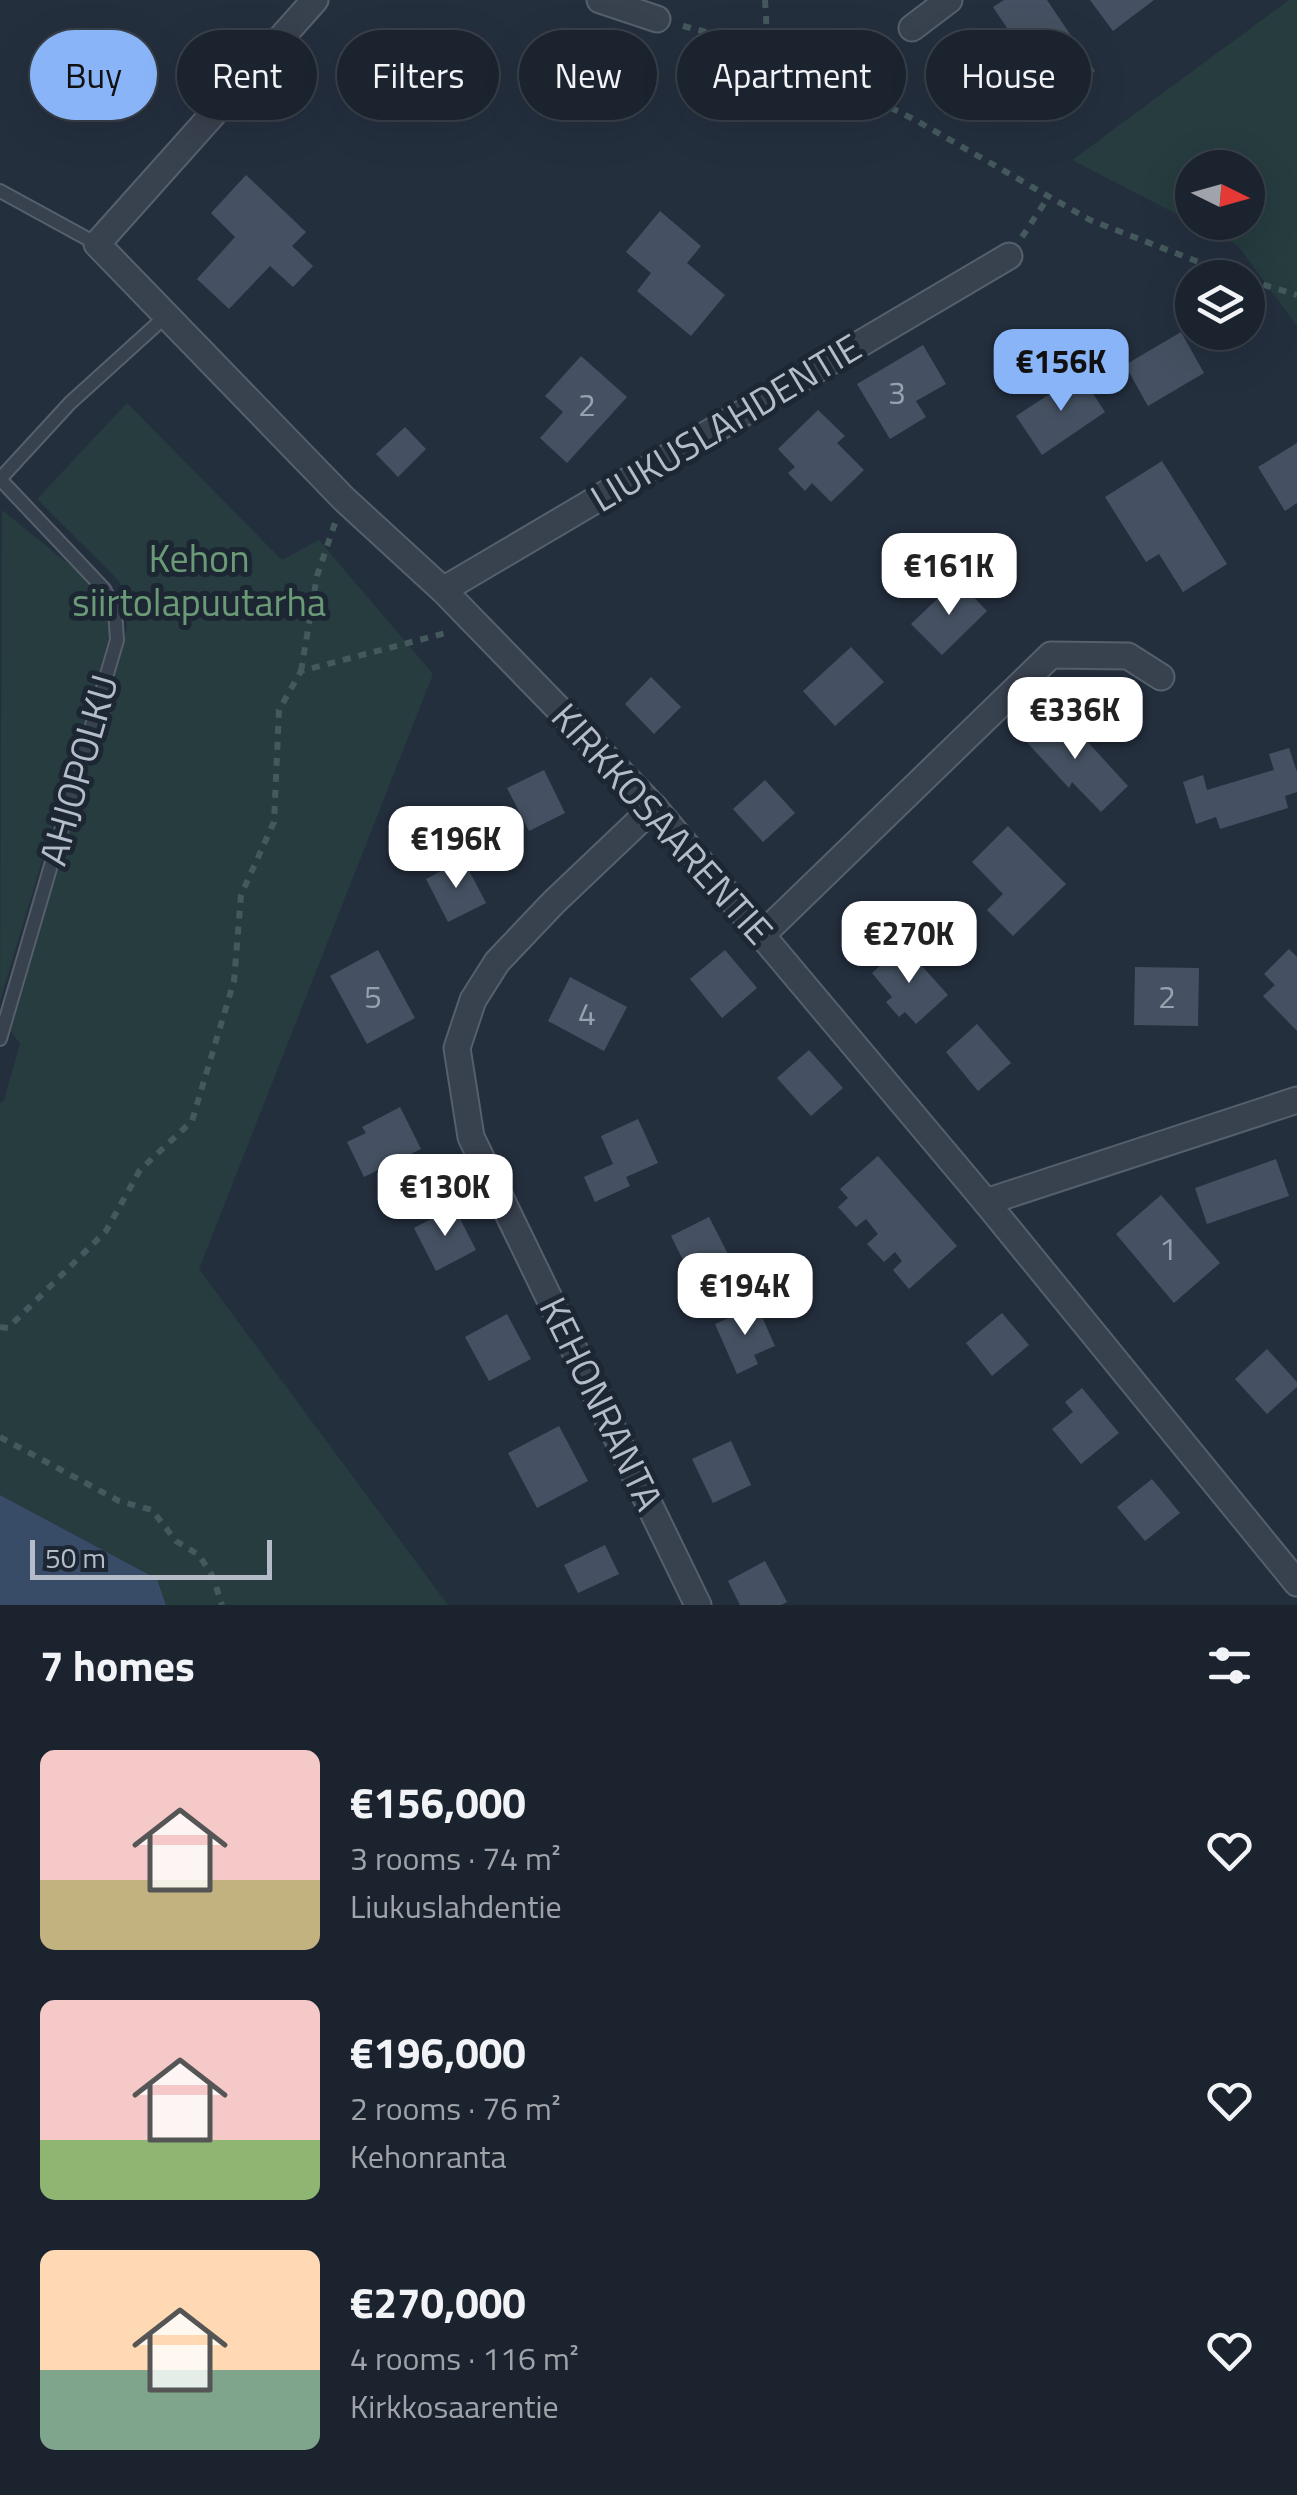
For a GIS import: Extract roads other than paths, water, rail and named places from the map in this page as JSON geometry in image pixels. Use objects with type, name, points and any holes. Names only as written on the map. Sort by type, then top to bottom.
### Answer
[{"type":"street","points":[[96,244],[316,0]]},
{"type":"street","points":[[600,0],[658,19]]},
{"type":"street","points":[[912,28],[949,0]]},
{"type":"street","name":"KIRKKOSAARENTIE","points":[[96,244],[344,498],[443,590],[654,808],[986,1202],[1297,1583]]},
{"type":"street","name":"LIUKUSLAHDENTIE","points":[[443,590],[1010,256]]},
{"type":"street","points":[[763,934],[1051,655],[1128,656],[1160,677]]},
{"type":"street","name":"KEHONRANTA","points":[[654,808],[496,962],[473,1000],[457,1048],[470,1136],[698,1605]]},
{"type":"street","points":[[986,1202],[1297,1100]]},
{"type":"lane","points":[[0,191],[96,244]]},
{"type":"lane","points":[[0,479],[70,403],[166,316]]},
{"type":"lane","name":"AHJOPOLKU","points":[[0,479],[104,588],[115,610],[117,640],[0,1039]]},
{"type":"water","points":[[0,1495],[157,1579],[166,1605],[0,1605]]},
{"type":"park label","name":"Kehon siirtolapuutarha","points":[[199,581]]}]
